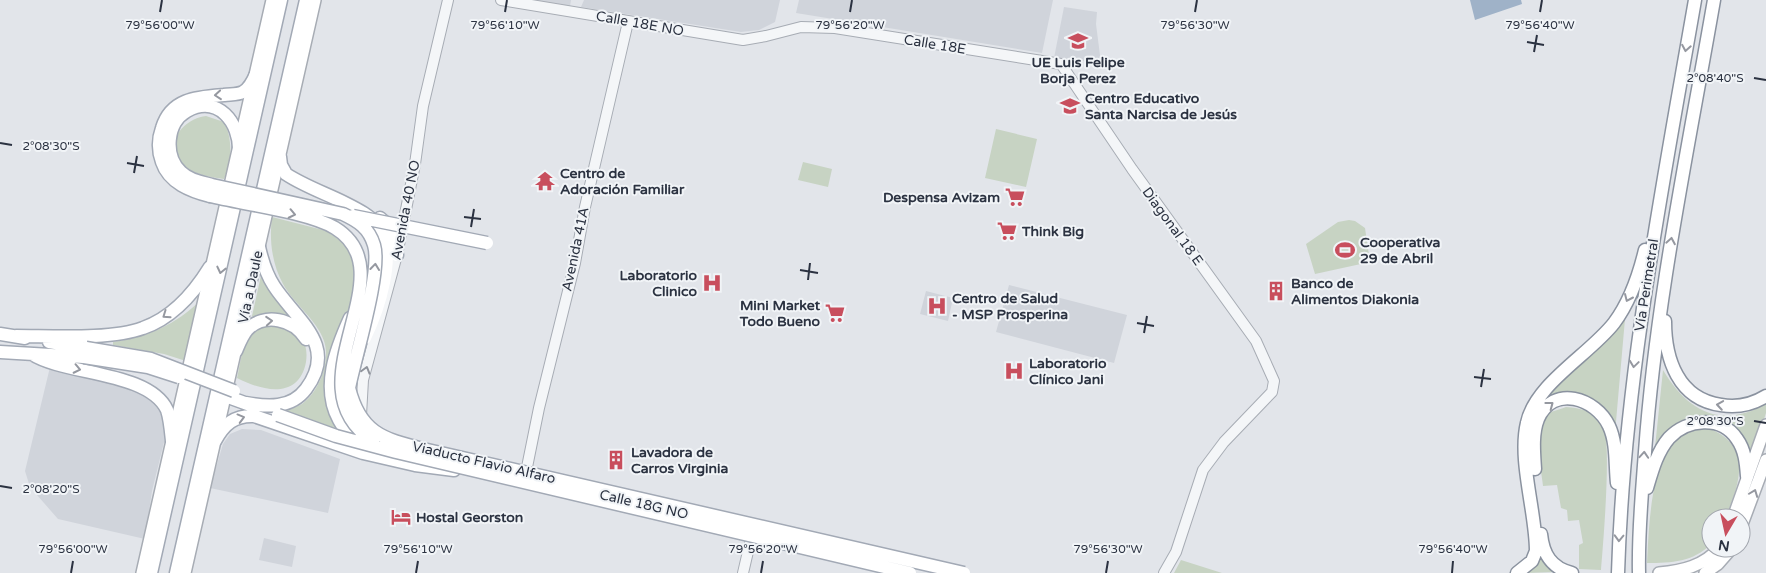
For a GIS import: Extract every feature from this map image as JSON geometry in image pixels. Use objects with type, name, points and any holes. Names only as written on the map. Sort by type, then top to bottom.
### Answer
[{"type":"main road","points":[[142,573],[272,0]]},
{"type":"main road","points":[[151,573],[281,0]]},
{"type":"main road","name":"Vía a Daule","points":[[176,573],[306,0]]},
{"type":"main road","name":"Vía a Daule","points":[[185,573],[315,0]]},
{"type":"main road","name":"Vía Perimetral","points":[[1618,573],[1620,503],[1630,392],[1695,0]]},
{"type":"main road","name":"Vía Perimetral","points":[[1639,573],[1638,527],[1650,392],[1666,269],[1714,0]]},
{"type":"main road","points":[[256,74],[252,83],[243,92],[186,100],[172,110],[163,124],[160,134],[160,153],[168,173],[184,187],[211,191],[309,218],[337,230],[350,242],[357,255],[361,280],[340,377],[342,399],[357,428],[378,445],[396,449]]},
{"type":"main road","points":[[211,191],[189,178],[176,167],[170,152],[169,143],[175,123],[180,116],[194,109],[218,110],[226,114],[235,126],[239,140],[239,152]]},
{"type":"main road","points":[[280,157],[281,165],[286,174],[344,209],[489,243],[470,234],[344,209]]},
{"type":"main road","points":[[1517,573],[1532,561],[1536,551],[1525,448],[1528,417],[1544,393],[1617,319],[1637,277],[1663,185]]},
{"type":"main road","name":"Viaducto Flavio Alfaro","points":[[211,191],[344,209],[371,236],[376,256],[374,276],[349,388],[353,405],[370,429],[394,442],[964,573]]},
{"type":"main road","points":[[344,209],[364,213],[379,227],[386,241],[386,270],[370,326],[356,355]]},
{"type":"main road","points":[[371,213],[390,226],[397,255]]},
{"type":"main road","points":[[246,403],[269,407],[295,399],[313,378],[318,360],[318,351],[311,332],[272,284],[262,262],[259,246]]},
{"type":"main road","points":[[16,336],[105,334],[142,329],[163,318],[184,302],[210,267]]},
{"type":"main road","points":[[1666,269],[1665,336],[1671,364],[1684,387],[1698,399],[1724,406],[1750,404],[1766,396]]},
{"type":"main road","points":[[357,302],[341,339],[331,379],[332,398],[342,425],[353,436],[396,449]]},
{"type":"main road","points":[[0,352],[32,354],[85,352],[151,358],[233,394],[264,398],[282,397],[296,389],[310,360],[308,343],[300,330],[292,324],[273,320],[260,322],[247,330],[236,351]]},
{"type":"main road","points":[[0,334],[85,352]]},
{"type":"main road","points":[[32,354],[49,363],[116,378],[147,391],[158,400],[167,412],[172,441]]},
{"type":"main road","name":"Viaducto Flavio Alfaro","points":[[233,394],[277,419],[336,436],[396,449],[473,471],[910,573]]},
{"type":"main road","points":[[1572,573],[1553,566],[1546,554],[1542,539],[1534,462],[1535,437],[1538,418],[1548,405],[1562,399],[1579,399],[1595,407],[1602,415],[1612,435],[1620,503]]},
{"type":"main road","points":[[215,441],[226,424],[241,417],[254,416],[277,419],[363,453],[415,465],[473,471]]},
{"type":"main road","points":[[1638,527],[1646,488],[1658,458],[1669,438],[1687,426],[1703,422],[1713,423],[1732,432],[1743,450],[1748,476]]},
{"type":"main road","points":[[1737,508],[1766,425]]},
{"type":"main road","points":[[1748,508],[1766,460]]},
{"type":"main road","points":[[148,550],[151,573]]},
{"type":"main road","points":[[1659,573],[1697,565],[1709,558]]},
{"type":"main road","points":[[1705,573],[1723,558]]},
{"type":"street","name":"Avenida 40 NO","points":[[362,418],[363,380],[397,255],[415,164],[423,106],[448,0]]},
{"type":"street","name":"Calle 18E NO","points":[[501,0],[743,40],[779,32]]},
{"type":"street","points":[[572,11],[575,0]]},
{"type":"street","name":"Avenida 41A","points":[[525,477],[538,408],[575,263],[584,207],[628,22]]},
{"type":"street","name":"Calle 18E","points":[[779,32],[801,27],[835,28],[1061,64]]},
{"type":"street","name":"Diagonal 18 E","points":[[1061,64],[1132,168],[1256,341],[1274,381],[1272,392],[1224,442],[1202,470],[1176,552],[1164,573]]},
{"type":"street","name":"Calle 18G NO","points":[[362,418],[367,430],[396,449],[525,477],[937,573]]},
{"type":"street","points":[[743,573],[752,530]]},
{"type":"shaded area","points":[[534,0],[571,0],[570,6]]},
{"type":"shaded area","points":[[584,0],[780,0],[775,22],[759,30],[741,32],[581,7]]},
{"type":"shaded area","points":[[799,0],[1053,0],[1042,53],[796,13]]},
{"type":"shaded area","name":"UE Luis Felipe Borja Perez","points":[[1064,7],[1097,12],[1096,24],[1101,63],[1054,58]]},
{"type":"shaded area","points":[[1009,285],[1127,315],[1114,363],[996,332]]},
{"type":"shaded area","name":"Centro de Salud - MSP Prosperina","points":[[926,291],[953,298],[948,321],[920,314]]},
{"type":"shaded area","points":[[50,367],[111,379],[143,393],[157,404],[167,430],[152,491],[145,539],[58,519],[30,487],[25,471]]},
{"type":"shaded area","points":[[242,429],[261,430],[340,459],[328,513],[210,488],[223,444],[230,434]]},
{"type":"shaded area","points":[[264,538],[296,546],[292,567],[259,560]]},
{"type":"green space","points":[[206,116],[224,122],[229,136],[230,158],[224,179],[193,172],[177,158],[174,150],[177,135],[182,128],[197,118]]},
{"type":"green space","points":[[996,129],[1037,139],[1026,187],[985,178]]},
{"type":"green space","points":[[803,162],[832,169],[828,187],[798,180]]},
{"type":"green space","points":[[272,217],[327,231],[347,246],[352,258],[356,280],[349,310],[340,330],[339,431],[284,412],[302,404],[314,392],[325,367],[326,349],[321,333],[288,291],[279,276],[272,252]]},
{"type":"green space","points":[[1355,221],[1365,228],[1370,262],[1315,274],[1306,244],[1338,222]]},
{"type":"green space","points":[[262,271],[296,319],[275,314],[264,314],[254,318],[252,316]]},
{"type":"green space","points":[[201,300],[186,361],[164,354],[113,345],[113,342],[138,337],[171,323]]},
{"type":"green space","points":[[1625,319],[1615,433],[1609,412],[1593,399],[1572,394],[1538,408],[1546,396],[1588,358]]},
{"type":"green space","points":[[280,324],[300,338],[306,348],[306,362],[302,374],[296,382],[288,387],[268,389],[237,378],[243,349],[249,336],[260,327]]},
{"type":"green space","points":[[1663,370],[1683,397],[1707,412],[1720,415],[1734,415],[1766,404],[1766,413],[1751,459],[1733,430],[1683,422],[1654,457]]},
{"type":"green space","points":[[1566,407],[1582,409],[1596,416],[1603,424],[1606,434],[1607,471],[1601,570],[1579,569],[1579,545],[1583,543],[1579,520],[1568,521],[1567,510],[1561,508],[1557,485],[1543,486],[1538,446],[1540,427],[1544,418],[1551,412]]},
{"type":"green space","points":[[1705,427],[1720,434],[1731,443],[1737,453],[1739,465],[1738,478],[1731,504],[1729,508],[1701,508],[1701,552],[1697,555],[1673,562],[1647,563],[1651,509],[1659,468],[1667,451],[1677,437],[1692,428]]},
{"type":"green space","points":[[1538,549],[1554,572],[1527,573]]},
{"type":"green space","points":[[1181,560],[1222,573],[1174,573]]},
{"type":"water","points":[[1470,0],[1521,0],[1522,4],[1475,20]]},
{"type":"place","name":"UE Luis Felipe Borja Perez","points":[[1078,41]]},
{"type":"place","name":"Centro Educativo Santa Narcisa de Jesús","points":[[1070,106]]},
{"type":"place","name":"Centro de Adoración Familiar","points":[[545,181]]},
{"type":"place","name":"Despensa Avizam","points":[[1015,197]]},
{"type":"place","name":"Think Big","points":[[1007,231]]},
{"type":"place","name":"Cooperativa 29 de Abril","points":[[1345,250]]},
{"type":"place","name":"Laboratorio Clinico","points":[[712,283]]},
{"type":"place","name":"Banco de Alimentos Diakonia","points":[[1276,291]]},
{"type":"place","name":"Centro de Salud - MSP Prosperina","points":[[937,306]]},
{"type":"place","name":"Mini Market Todo Bueno","points":[[835,313]]},
{"type":"place","name":"Laboratorio Clínico Jani","points":[[1014,371]]},
{"type":"place","name":"Lavadora de Carros Virginia","points":[[616,460]]},
{"type":"place","name":"Hostal Georston","points":[[401,517]]}]
